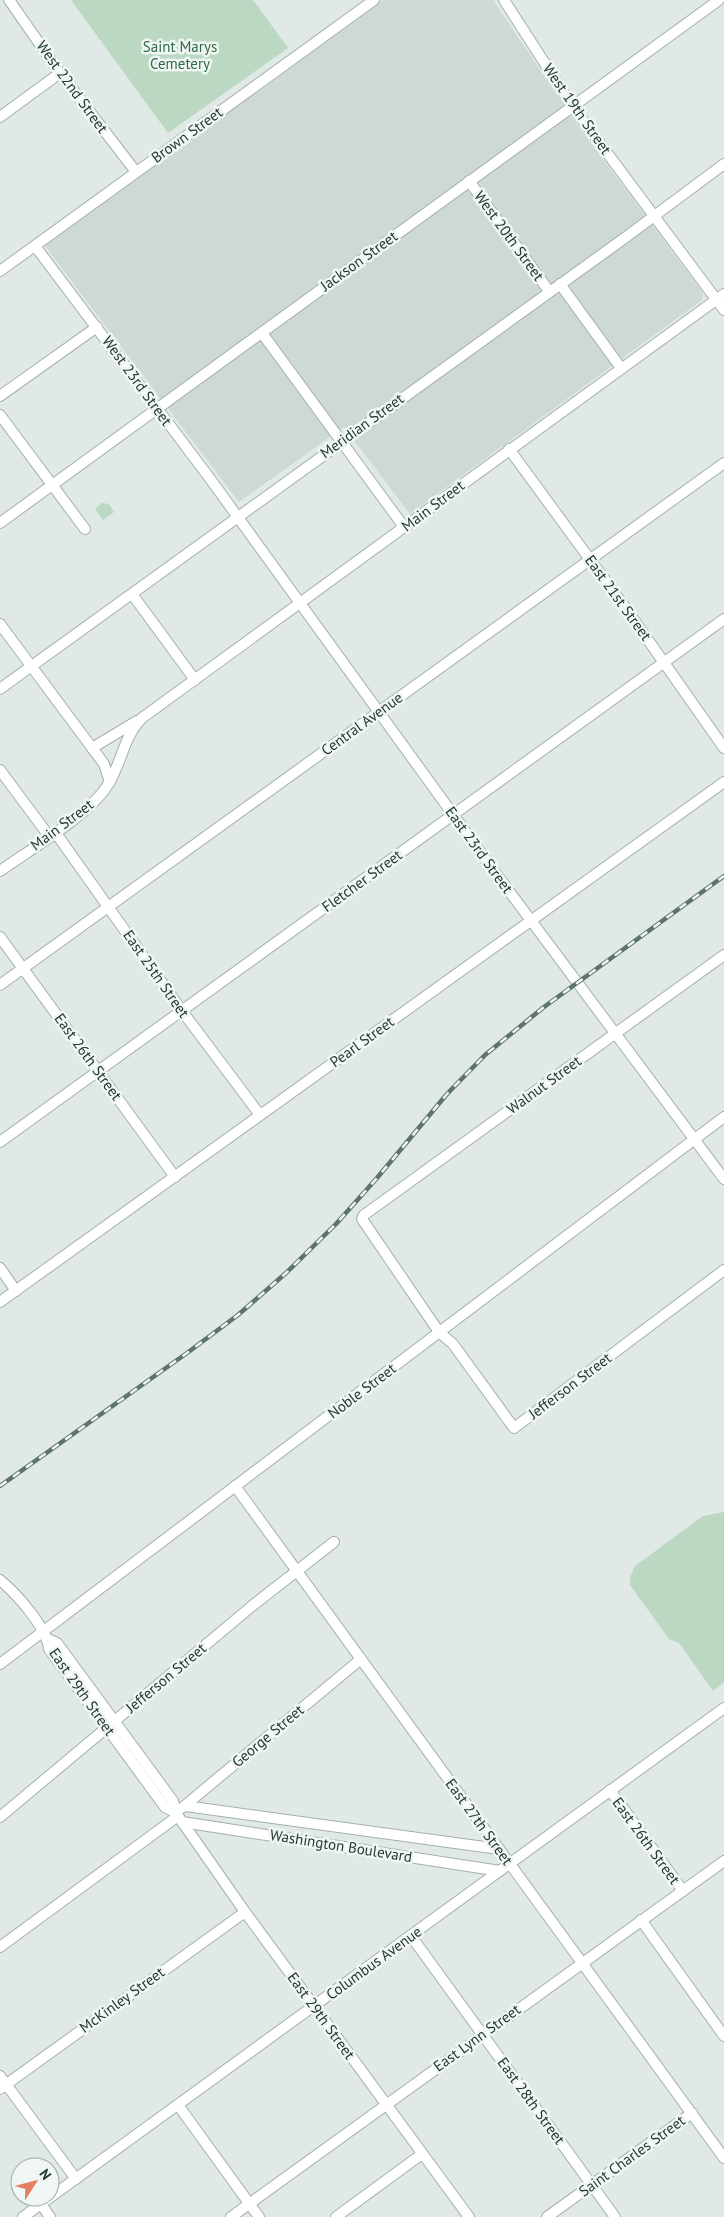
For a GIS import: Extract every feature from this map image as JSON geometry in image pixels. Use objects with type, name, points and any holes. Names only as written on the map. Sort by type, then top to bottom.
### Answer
[{"type":"street","name":"West 22nd Street","points":[[10,0],[60,73],[136,172]]},
{"type":"street","name":"Brown Street","points":[[0,271],[374,0]]},
{"type":"street","name":"West 19th Street","points":[[504,0],[573,107],[654,216],[720,296],[724,310]]},
{"type":"street","name":"Jackson Street","points":[[0,523],[719,0]]},
{"type":"street","points":[[0,117],[60,73]]},
{"type":"street","name":"Meridian Street","points":[[0,689],[724,164]]},
{"type":"street","name":"West 20th Street","points":[[469,181],[549,291]]},
{"type":"street","name":"West 23rd Street","points":[[35,246],[237,517]]},
{"type":"street","points":[[560,284],[621,368]]},
{"type":"street","name":"Main Street","points":[[92,748],[142,718],[195,680],[720,296]]},
{"type":"street","points":[[0,396],[97,327]]},
{"type":"street","points":[[262,333],[404,527]]},
{"type":"street","points":[[0,415],[85,529]]},
{"type":"street","name":"East 21st Street","points":[[509,449],[724,748]]},
{"type":"street","name":"Central Avenue","points":[[0,984],[724,462]]},
{"type":"street","name":"East 23rd Street","points":[[237,517],[453,816],[724,1179]]},
{"type":"street","points":[[132,594],[195,680]]},
{"type":"street","name":"Fletcher Street","points":[[0,1142],[724,619]]},
{"type":"street","points":[[0,624],[106,767],[110,782]]},
{"type":"street","name":"Main Street","points":[[0,871],[92,804],[110,782],[130,733],[142,718]]},
{"type":"street","name":"East 25th Street","points":[[0,770],[109,906],[182,1011],[260,1115]]},
{"type":"street","name":"Pearl Street","points":[[0,1302],[724,782]]},
{"type":"street","name":"East 26th Street","points":[[0,937],[175,1177]]},
{"type":"street","name":"Walnut Street","points":[[439,1332],[363,1223],[364,1215],[724,955]]},
{"type":"street","name":"Noble Street","points":[[0,1664],[46,1635],[234,1486],[724,1117]]},
{"type":"street","points":[[0,1268],[16,1291]]},
{"type":"street","name":"Jefferson Street","points":[[439,1332],[453,1344],[514,1428],[724,1270]]},
{"type":"street","name":"East 27th Street","points":[[234,1486],[724,2158]]},
{"type":"street","name":"Jefferson Street","points":[[0,1817],[252,1606],[334,1542]]},
{"type":"street","name":"East 29th Street","points":[[0,1580],[26,1608],[46,1635],[57,1643],[166,1807],[178,1817],[245,1912],[469,2217]]},
{"type":"street","name":"George Street","points":[[0,1947],[178,1817],[184,1806],[361,1659]]},
{"type":"street","name":"Columbus Avenue","points":[[60,2190],[724,1708]]},
{"type":"street","name":"East 26th Street","points":[[610,1790],[683,1891]]},
{"type":"street","name":"Washington Boulevard","points":[[184,1806],[499,1849]]},
{"type":"street","name":"Washington Boulevard","points":[[178,1817],[500,1871]]},
{"type":"street","name":"East Lynn Street","points":[[231,2217],[724,1861]]},
{"type":"street","name":"McKinley Street","points":[[3,2087],[245,1912]]},
{"type":"street","points":[[641,1920],[724,2036]]},
{"type":"street","name":"East 28th Street","points":[[411,1936],[615,2217]]},
{"type":"street","points":[[0,2076],[3,2087],[76,2179]]},
{"type":"street","points":[[178,2105],[259,2217]]},
{"type":"street","name":"Saint Charles Street","points":[[547,2217],[692,2113]]},
{"type":"street","points":[[336,2217],[422,2154]]},
{"type":"street","name":"Columbus Avenue","points":[[24,2217],[37,2207]]},
{"type":"shaded area","points":[[383,0],[493,0],[579,127],[703,293],[702,300],[410,514],[344,427],[239,502],[45,246]]},
{"type":"green space","name":"Saint Marys Cemetery","points":[[71,0],[253,0],[288,48],[168,133]]},
{"type":"green space","points":[[102,503],[109,504],[114,512],[103,520],[95,509]]},
{"type":"green space","points":[[724,1512],[724,1682],[713,1691],[679,1643],[669,1639],[630,1585],[630,1577],[635,1566],[703,1516]]},
{"type":"railway","points":[[0,1486],[238,1315],[286,1273],[336,1224],[447,1094],[485,1055],[544,1007],[724,876]]}]
